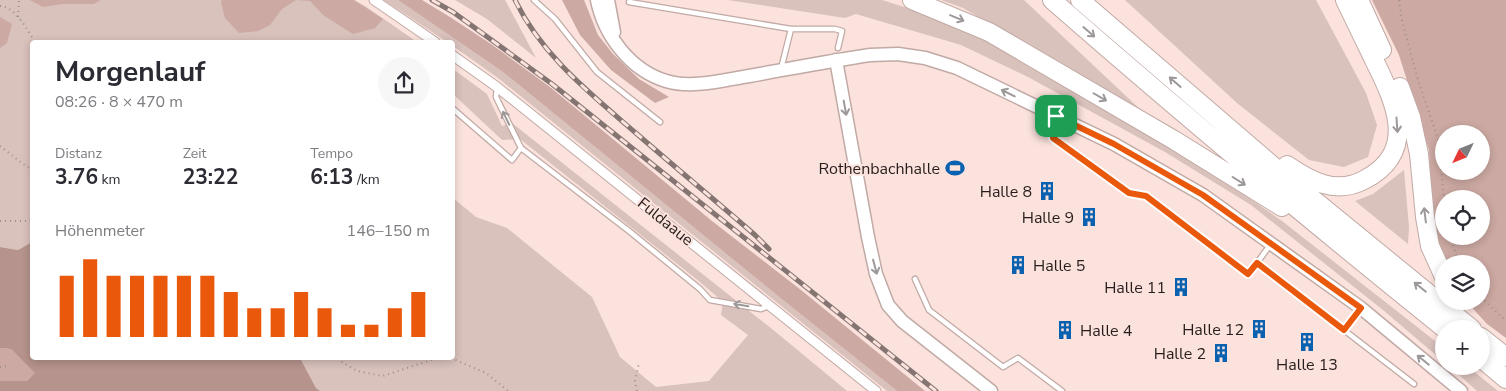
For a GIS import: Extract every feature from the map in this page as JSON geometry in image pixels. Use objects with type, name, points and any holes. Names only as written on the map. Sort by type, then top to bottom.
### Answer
[{"type":"highway","points":[[912,0],[989,32],[1174,140],[1296,215],[1337,243]]},
{"type":"highway","points":[[1052,0],[1337,243],[1435,321]]},
{"type":"highway","points":[[1080,0],[1287,178],[1461,320]]},
{"type":"highway","points":[[1212,114],[1281,162],[1314,182],[1345,186],[1360,182],[1377,172],[1394,150],[1398,133],[1396,108],[1344,0]]},
{"type":"highway","points":[[1359,0],[1401,90],[1411,117],[1419,154],[1425,218],[1430,246],[1435,257]]},
{"type":"highway","points":[[1490,347],[1506,357]]},
{"type":"highway","points":[[1490,353],[1506,379]]},
{"type":"street","points":[[374,0],[432,40]]},
{"type":"street","points":[[597,0],[602,20],[616,44],[630,61],[652,75],[667,81],[704,83],[781,70],[837,54],[898,54],[925,58],[957,68],[1114,144],[1203,195],[1361,308],[1461,391]]},
{"type":"street","points":[[608,0],[616,44]]},
{"type":"street","points":[[837,54],[868,237],[876,274],[888,305],[902,321],[990,391]]},
{"type":"street","name":"Fuldaaue","points":[[455,57],[497,87],[876,391]]},
{"type":"lane","points":[[534,0],[554,19],[597,72],[660,122]]},
{"type":"lane","points":[[629,2],[791,29],[835,29],[842,31],[837,54]]},
{"type":"lane","points":[[781,70],[791,29]]},
{"type":"lane","points":[[497,87],[496,96],[521,148],[700,289],[710,300],[761,309],[771,305]]},
{"type":"lane","points":[[455,111],[512,160],[521,148]]},
{"type":"lane","points":[[1056,116],[1053,138],[1129,193],[1146,196],[1248,274],[1271,244]]},
{"type":"lane","points":[[1257,263],[1414,384]]},
{"type":"lane","points":[[915,279],[929,310],[1003,367],[1018,358],[1062,391]]},
{"type":"lane","points":[[1344,330],[1361,308]]},
{"type":"path","points":[[18,17],[19,0]]},
{"type":"path","points":[[1399,0],[1404,29],[1418,80],[1438,139],[1443,190]]},
{"type":"path","points":[[0,6],[5,6],[22,20],[34,40]]},
{"type":"path","points":[[0,146],[30,168]]},
{"type":"path","points":[[0,221],[30,221]]},
{"type":"path","points":[[1490,306],[1506,321]]},
{"type":"path","points":[[340,360],[357,371],[383,376],[431,360]]},
{"type":"path","points":[[455,360],[486,373],[508,391]]},
{"type":"path","points":[[637,391],[635,381],[638,363]]},
{"type":"path","points":[[0,367],[9,366]]},
{"type":"shaded area","points":[[0,0],[354,0],[414,40],[30,40],[30,243],[18,250],[0,247]]},
{"type":"shaded area","points":[[30,0],[101,0],[94,4],[62,4],[43,7]]},
{"type":"shaded area","points":[[222,0],[296,0],[282,9],[270,25],[258,31],[239,33],[225,18]]},
{"type":"shaded area","points":[[296,0],[354,0],[383,19],[375,28],[353,34],[323,15],[310,1]]},
{"type":"shaded area","points":[[384,0],[398,0],[503,72],[897,391],[887,391],[498,78],[455,47],[455,40],[444,40]]},
{"type":"shaded area","points":[[398,0],[422,0],[491,44],[550,87],[712,221],[801,290],[925,391],[897,391],[503,72]]},
{"type":"shaded area","points":[[455,0],[505,0],[536,58],[487,19]]},
{"type":"shaded area","points":[[562,0],[584,0],[598,35],[613,54],[639,79],[669,97],[655,103],[611,70],[580,35]]},
{"type":"shaded area","points":[[728,0],[882,0],[948,21],[992,44],[1213,173],[1282,221],[1435,341],[1435,354],[1383,310],[1251,205],[1165,152],[1028,77],[961,45],[856,14],[845,18]]},
{"type":"shaded area","points":[[941,0],[1024,0],[1143,112],[963,8]]},
{"type":"shaded area","points":[[1125,0],[1316,0],[1366,93],[1377,125],[1368,157],[1344,167],[1309,160],[1237,103]]},
{"type":"shaded area","points":[[1372,0],[1506,0],[1506,338],[1490,326],[1490,320],[1483,320],[1474,310],[1490,310],[1490,255],[1442,255],[1439,245],[1490,245],[1490,190],[1435,190],[1435,234],[1432,225],[1429,150],[1399,55]]},
{"type":"shaded area","points":[[0,17],[12,24],[7,43],[0,48]]},
{"type":"shaded area","points":[[455,70],[487,94],[502,126],[512,123],[777,333],[847,391],[320,391],[316,388],[301,360],[455,360],[455,200],[476,217],[507,228],[592,297],[620,357],[656,387],[709,381],[748,335],[721,315],[723,302],[700,282],[520,139],[502,140],[455,96]]},
{"type":"shaded area","points":[[1404,170],[1409,227],[1408,244],[1355,201],[1373,194]]},
{"type":"shaded area","points":[[30,243],[30,360],[301,360],[316,388],[320,391],[0,391],[0,381],[27,381],[35,373],[11,349],[0,348],[0,247],[18,250]]},
{"type":"shaded area","points":[[0,348],[11,349],[36,373],[27,381],[0,381]]},
{"type":"shaded area","points":[[1459,375],[1478,375],[1498,391],[1477,391]]},
{"type":"railway","points":[[432,0],[453,12],[552,84],[936,391]]},
{"type":"railway","points":[[515,0],[539,39],[585,89],[769,249]]},
{"type":"place","name":"Rothenbachhalle","points":[[955,168]]},
{"type":"place","name":"Halle 8","points":[[1047,191]]},
{"type":"place","name":"Halle 9","points":[[1089,217]]},
{"type":"place","name":"Halle 5","points":[[1018,265]]},
{"type":"place","name":"Halle 11","points":[[1181,287]]},
{"type":"place","name":"Halle 12","points":[[1259,329]]},
{"type":"place","name":"Halle 4","points":[[1065,330]]},
{"type":"place","name":"Halle 13","points":[[1307,342]]},
{"type":"place","name":"Halle 2","points":[[1221,353]]},
{"type":"route","points":[[1056,116],[1114,144],[1203,195],[1361,308],[1344,330],[1257,263],[1248,274],[1146,196],[1129,193],[1053,138],[1056,116]]}]
